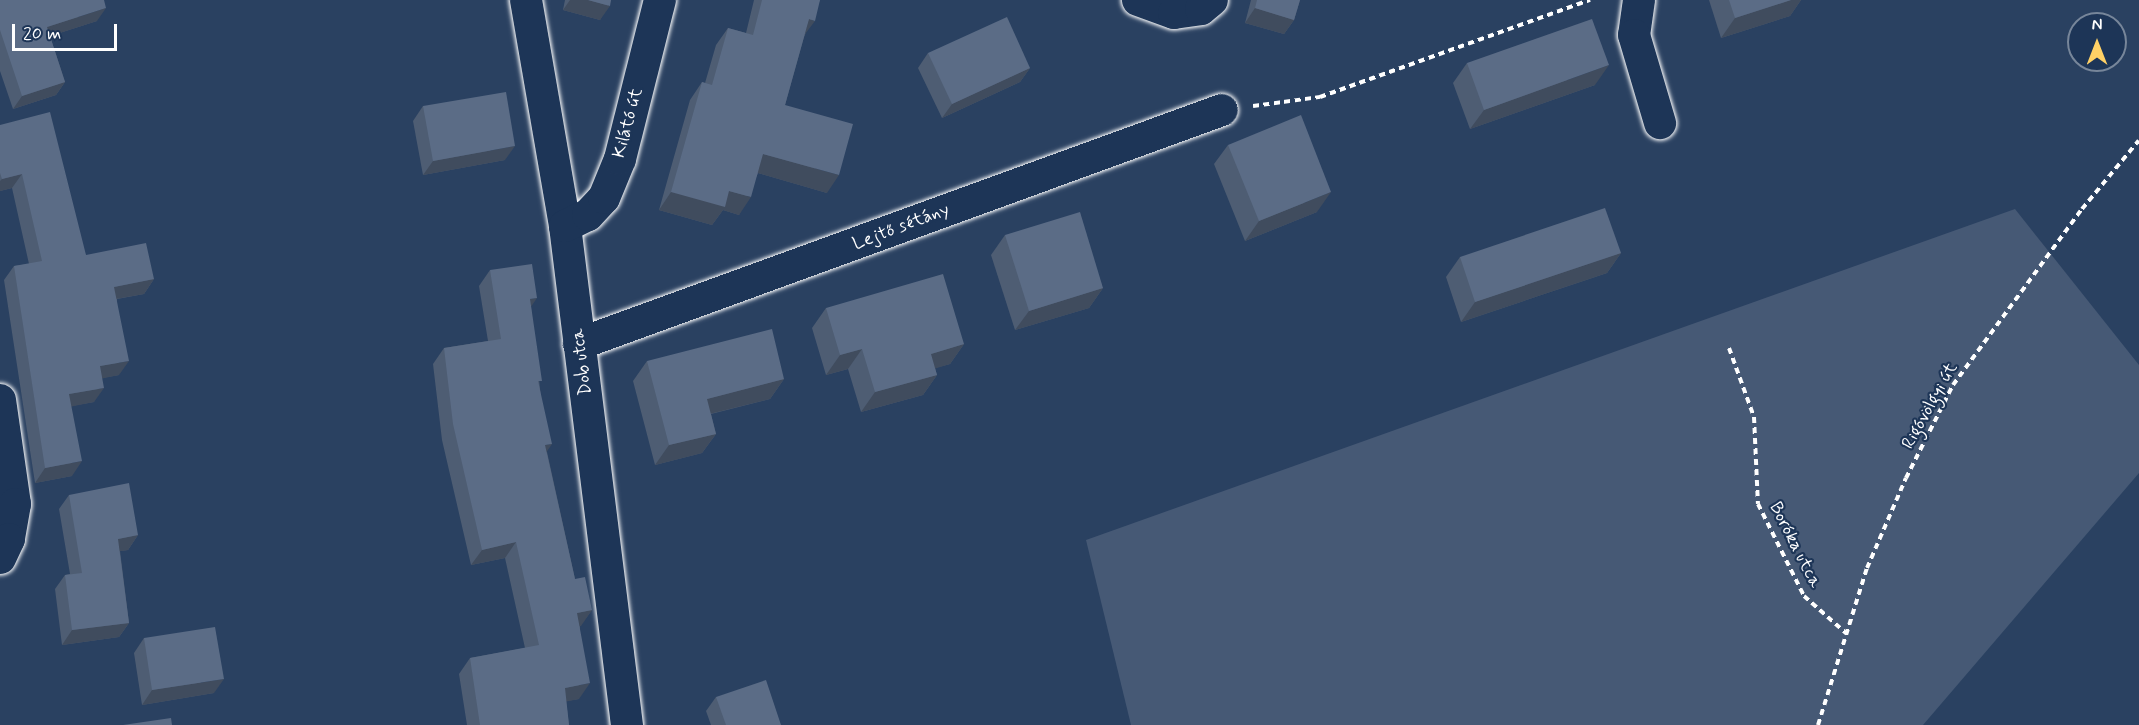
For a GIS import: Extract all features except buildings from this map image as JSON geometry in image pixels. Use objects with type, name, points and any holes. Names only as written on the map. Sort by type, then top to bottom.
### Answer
[{"type":"street","name":"Dob utca","points":[[526,0],[565,226],[627,725]]},
{"type":"street","name":"Kilátó út","points":[[565,226],[588,215],[604,198],[620,159],[660,0]]},
{"type":"street","points":[[1138,0],[1174,13],[1201,9],[1212,0]]},
{"type":"street","points":[[1639,0],[1634,35],[1660,123]]},
{"type":"street","name":"Lejtő sétány","points":[[579,344],[801,266],[1005,186],[1222,110]]},
{"type":"street","points":[[0,400],[15,504],[9,539],[0,558]]},
{"type":"path","points":[[1222,110],[1320,97],[1590,0]]},
{"type":"path","name":"Rigóvölgyi út","points":[[1818,725],[1872,558],[1953,385],[2082,209],[2139,140]]},
{"type":"path","name":"Boróka utca","points":[[1729,348],[1754,417],[1758,504],[1804,596],[1847,633]]},
{"type":"shaded area","points":[[2015,209],[2139,365],[2139,473],[1923,725],[1131,725],[1086,540]]}]
